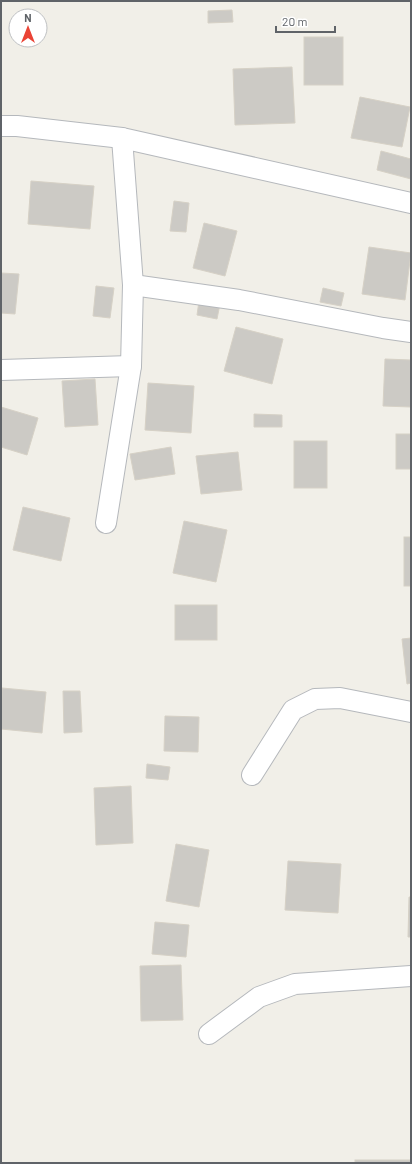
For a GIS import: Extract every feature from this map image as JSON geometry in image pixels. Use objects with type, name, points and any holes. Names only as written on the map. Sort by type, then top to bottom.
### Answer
[{"type":"street","points":[[1,126],[17,126],[122,138],[411,203]]},
{"type":"street","points":[[106,523],[132,366],[133,286],[122,138]]},
{"type":"street","points":[[133,286],[239,300],[411,332]]},
{"type":"street","points":[[1,370],[132,366]]},
{"type":"street","points":[[252,775],[293,710],[315,699],[340,698],[411,712]]},
{"type":"street","points":[[209,1034],[259,997],[294,984],[411,976]]},
{"type":"building","points":[[232,10],[233,22],[208,23],[208,11]]},
{"type":"building","points":[[304,37],[343,37],[343,85],[304,85]]},
{"type":"building","points":[[292,67],[295,123],[235,125],[233,69]]},
{"type":"building","points":[[360,97],[410,107],[402,147],[351,138]]},
{"type":"building","points":[[381,151],[411,159],[411,179],[377,170]]},
{"type":"building","points":[[31,181],[94,186],[90,229],[28,224]]},
{"type":"building","points":[[174,201],[189,203],[186,232],[170,231]]},
{"type":"building","points":[[204,223],[237,231],[225,276],[193,268]]},
{"type":"building","points":[[369,247],[411,253],[405,300],[362,294]]},
{"type":"building","points":[[1,273],[19,274],[15,314],[1,313]]},
{"type":"building","points":[[96,286],[114,288],[110,318],[93,316]]},
{"type":"building","points":[[323,288],[344,293],[341,306],[320,302]]},
{"type":"building","points":[[199,301],[220,304],[217,319],[197,315]]},
{"type":"building","points":[[236,327],[283,339],[272,384],[224,371]]},
{"type":"building","points":[[385,359],[411,360],[411,407],[383,406]]},
{"type":"building","points":[[95,379],[98,425],[65,427],[62,381]]},
{"type":"building","points":[[148,383],[194,386],[191,433],[145,430]]},
{"type":"building","points":[[1,407],[38,418],[27,455],[1,447]]},
{"type":"building","points":[[254,414],[282,415],[282,427],[254,427]]},
{"type":"building","points":[[396,434],[411,434],[411,469],[396,469]]},
{"type":"building","points":[[294,441],[327,441],[327,488],[294,488]]},
{"type":"building","points":[[171,447],[175,474],[135,480],[130,454]]},
{"type":"building","points":[[238,452],[242,490],[201,494],[196,456]]},
{"type":"building","points":[[23,507],[70,518],[61,561],[13,550]]},
{"type":"building","points":[[184,521],[227,530],[216,582],[173,573]]},
{"type":"building","points":[[404,537],[411,537],[411,586],[404,586]]},
{"type":"building","points":[[175,605],[217,605],[217,640],[175,640]]},
{"type":"building","points":[[411,638],[411,683],[407,684],[402,639]]},
{"type":"building","points":[[2,688],[46,692],[42,733],[1,729]]},
{"type":"building","points":[[63,691],[80,691],[82,732],[64,733]]},
{"type":"building","points":[[165,716],[199,717],[198,752],[164,751]]},
{"type":"building","points":[[147,764],[170,767],[168,780],[146,778]]},
{"type":"building","points":[[131,786],[133,843],[96,845],[94,788]]},
{"type":"building","points":[[176,844],[209,850],[199,907],[166,901]]},
{"type":"building","points":[[288,861],[341,864],[338,913],[285,910]]},
{"type":"building","points":[[409,897],[411,897],[411,937],[408,937]]},
{"type":"building","points":[[155,922],[189,925],[186,957],[152,954]]},
{"type":"building","points":[[181,965],[183,1020],[141,1021],[140,966]]},
{"type":"building","points":[[355,1160],[411,1160],[411,1163],[355,1163]]}]
